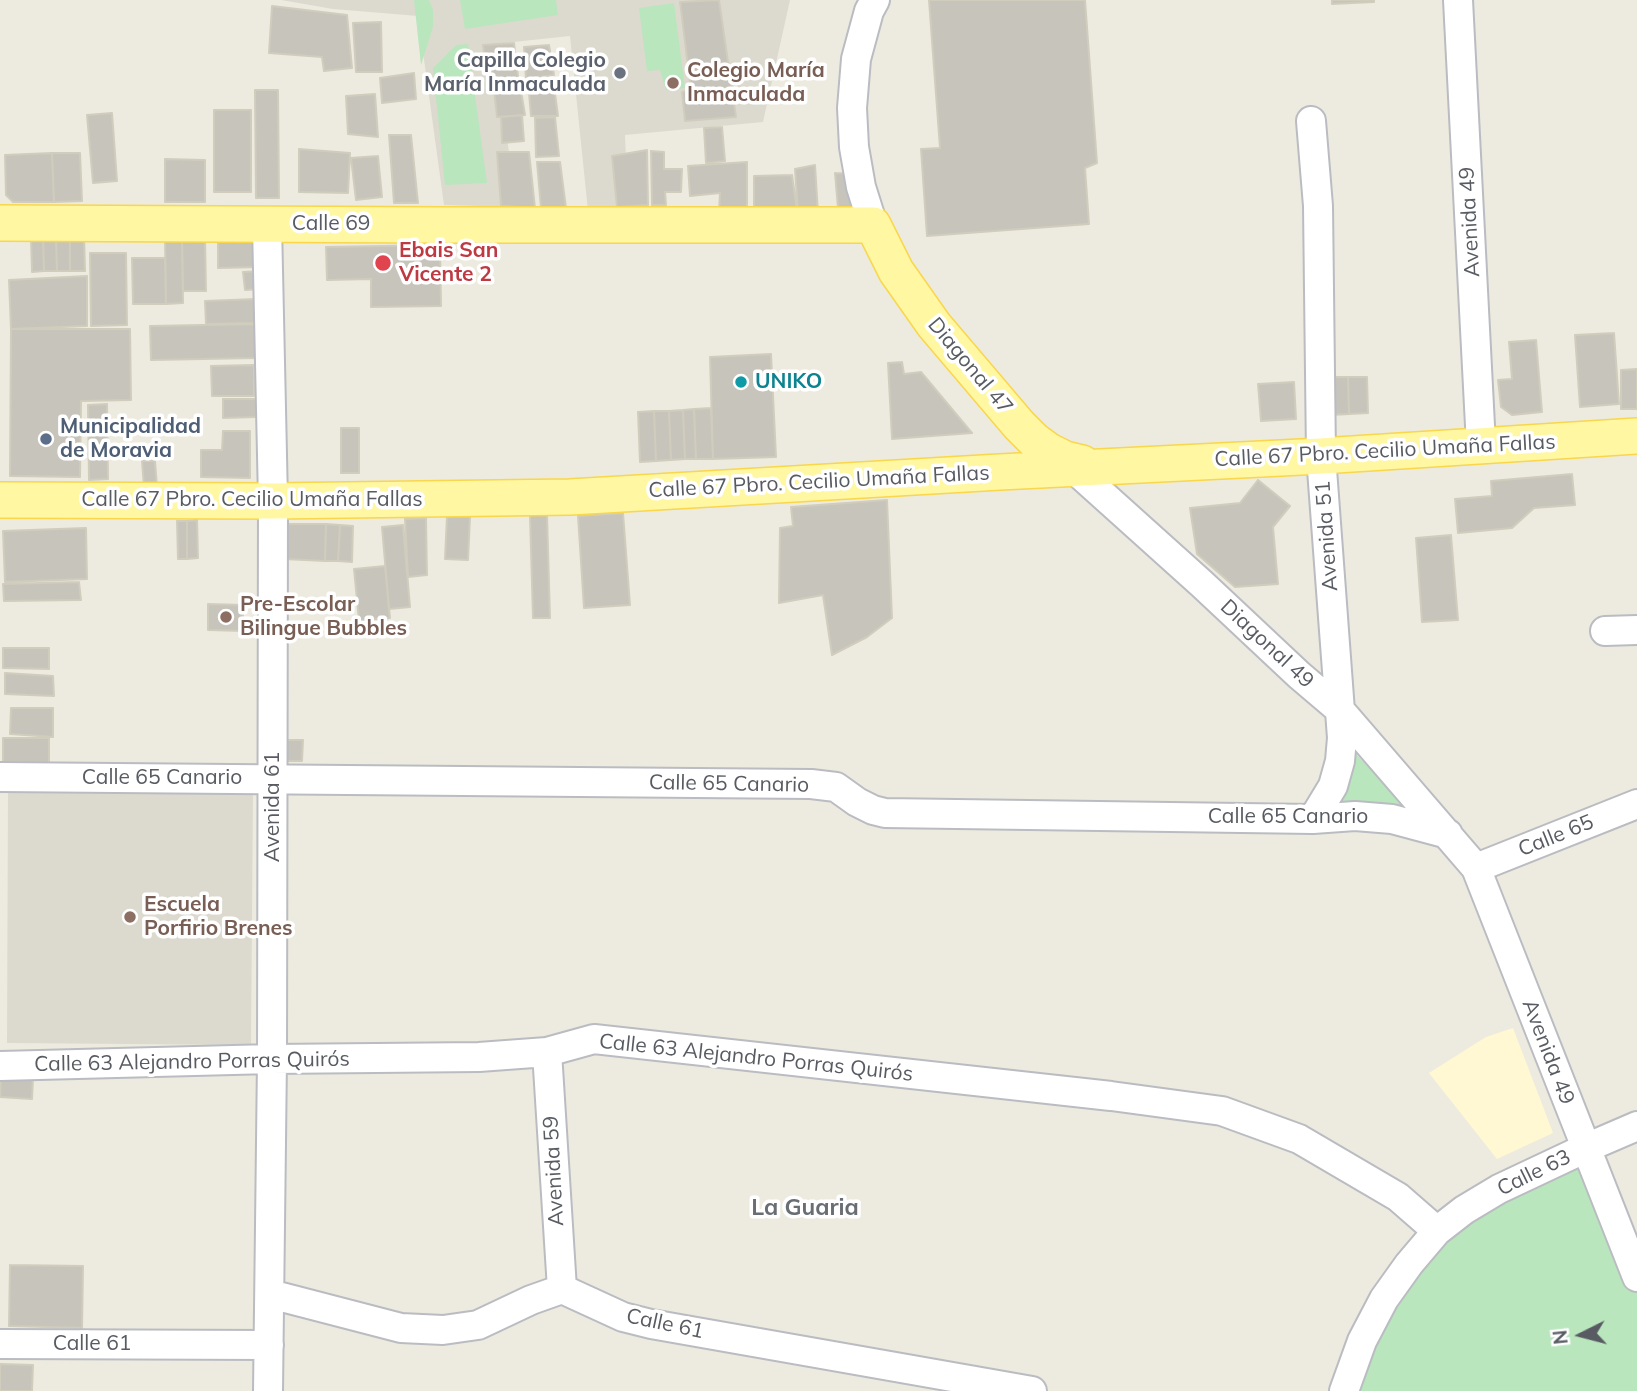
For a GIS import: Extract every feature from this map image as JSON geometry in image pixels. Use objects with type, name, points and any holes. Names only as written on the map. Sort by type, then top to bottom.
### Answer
[{"type":"main road","name":"Calle 69","points":[[0,223],[873,225]]},
{"type":"main road","name":"Diagonal 47","points":[[873,225],[896,271],[934,326],[1019,425],[1049,451],[1088,468]]},
{"type":"main road","points":[[1000,471],[1027,456],[1027,437],[1019,425]]},
{"type":"main road","name":"Calle 67 Pbro. Cecilio Umaña Fallas","points":[[0,500],[273,501],[570,497],[1637,436]]},
{"type":"street","points":[[873,225],[861,187],[854,148],[852,108],[856,58],[869,11],[875,0]]},
{"type":"street","name":"Avenida 49","points":[[1458,0],[1481,445]]},
{"type":"street","name":"Avenida 51","points":[[1311,121],[1318,206],[1321,456],[1342,738],[1333,786],[1313,819]]},
{"type":"street","name":"Avenida 61","points":[[267,224],[273,501],[272,1059],[268,1391]]},
{"type":"street","name":"Diagonal 49","points":[[1088,468],[1202,584],[1339,709],[1448,834]]},
{"type":"street","points":[[1605,631],[1637,630]]},
{"type":"street","name":"Calle 65 Canario","points":[[0,777],[811,784],[836,787],[857,802],[885,813],[1313,819],[1355,816],[1385,818],[1448,834]]},
{"type":"street","name":"Calle 65","points":[[1476,868],[1637,804]]},
{"type":"street","name":"Avenida 49","points":[[1448,834],[1476,868],[1637,1277]]},
{"type":"street","name":"Calle 63 Alejandro Porras Quirós","points":[[0,1066],[479,1057],[547,1052],[594,1039],[1097,1094],[1222,1111],[1299,1139],[1398,1197],[1437,1231]]},
{"type":"street","name":"Avenida 59","points":[[547,1052],[562,1289]]},
{"type":"street","name":"Calle 63","points":[[1437,1231],[1464,1210],[1499,1189],[1637,1126]]},
{"type":"street","points":[[1344,1391],[1362,1341],[1384,1299],[1437,1231]]},
{"type":"street","points":[[270,1294],[401,1328],[443,1330],[478,1325],[531,1300],[562,1289]]},
{"type":"street","name":"Calle 61","points":[[562,1289],[623,1317],[652,1324],[1032,1391]]},
{"type":"street","name":"Calle 61","points":[[0,1344],[269,1345]]},
{"type":"shaded area","name":"Colegio María Inmaculada","points":[[281,0],[790,0],[763,122],[625,135],[628,208],[588,211],[570,36],[495,44],[516,207],[444,205],[418,16],[333,9]]},
{"type":"shaded area","name":"Escuela Porfirio Brenes","points":[[253,788],[251,1045],[7,1043],[8,791]]},
{"type":"shaded area","points":[[1513,1028],[1553,1133],[1497,1159],[1429,1073],[1486,1037]]},
{"type":"green space","points":[[414,0],[429,0],[433,10],[433,27],[421,65]]},
{"type":"green space","points":[[460,0],[556,0],[558,15],[465,29]]},
{"type":"green space","points":[[674,3],[685,88],[666,90],[660,70],[647,71],[639,8]]},
{"type":"green space","points":[[468,44],[487,183],[445,185],[433,68],[456,45]]},
{"type":"green space","points":[[1354,752],[1411,812],[1337,802]]},
{"type":"green space","points":[[1586,1148],[1637,1277],[1637,1391],[1344,1391],[1437,1231]]},
{"type":"building","points":[[719,0],[736,117],[685,121],[682,92],[691,90],[680,2]]},
{"type":"building","points":[[929,0],[1085,0],[1097,163],[1085,168],[1089,224],[927,236],[921,149],[940,148]]},
{"type":"building","points":[[1332,0],[1374,0],[1374,2],[1332,4]]},
{"type":"building","points":[[272,6],[347,15],[352,68],[324,71],[322,57],[269,53]]},
{"type":"building","points":[[381,22],[382,72],[356,72],[353,23]]},
{"type":"building","points":[[514,43],[519,84],[488,86],[483,45]]},
{"type":"building","points":[[549,45],[554,75],[526,79],[524,47]]},
{"type":"building","points":[[414,73],[416,99],[382,103],[380,78]]},
{"type":"building","points":[[553,79],[558,116],[531,116],[528,81]]},
{"type":"building","points":[[520,85],[525,115],[497,117],[494,89]]},
{"type":"building","points":[[255,90],[278,90],[279,198],[256,198]]},
{"type":"building","points":[[375,94],[378,137],[348,134],[346,96]]},
{"type":"building","points":[[214,110],[251,110],[251,192],[214,192]]},
{"type":"building","points":[[112,113],[117,181],[93,183],[87,115]]},
{"type":"building","points":[[522,115],[524,141],[502,143],[501,117]]},
{"type":"building","points":[[555,117],[559,156],[536,157],[535,118]]},
{"type":"building","points":[[722,127],[725,161],[706,163],[704,128]]},
{"type":"building","points":[[389,135],[411,135],[418,203],[394,203]]},
{"type":"building","points":[[299,149],[350,153],[348,193],[299,192]]},
{"type":"building","points":[[647,150],[648,205],[617,207],[612,156]]},
{"type":"building","points":[[651,151],[664,152],[664,169],[682,169],[681,192],[665,192],[666,205],[652,205]]},
{"type":"building","points":[[497,152],[529,152],[535,208],[501,206]]},
{"type":"building","points":[[52,153],[80,153],[82,201],[54,202]]},
{"type":"building","points":[[52,153],[54,202],[13,202],[6,195],[5,155]]},
{"type":"building","points":[[378,156],[382,197],[356,200],[351,158]]},
{"type":"building","points":[[165,159],[205,160],[205,202],[165,202]]},
{"type":"building","points":[[537,162],[560,162],[566,208],[541,208]]},
{"type":"building","points":[[747,162],[747,210],[719,212],[720,193],[690,196],[688,166]]},
{"type":"building","points":[[815,165],[818,213],[798,213],[795,169]]},
{"type":"building","points":[[835,173],[856,174],[861,207],[838,208]]},
{"type":"building","points":[[792,175],[797,210],[754,208],[754,176]]},
{"type":"building","points":[[70,236],[70,271],[57,271],[56,237]]},
{"type":"building","points":[[70,236],[84,236],[85,271],[70,271]]},
{"type":"building","points":[[56,237],[57,271],[44,271],[43,238]]},
{"type":"building","points":[[205,237],[206,291],[183,291],[182,238]]},
{"type":"building","points":[[31,238],[43,238],[44,271],[32,272]]},
{"type":"building","points":[[165,238],[182,238],[183,303],[166,304]]},
{"type":"building","points":[[261,240],[261,267],[218,268],[218,241]]},
{"type":"building","name":"Ebais San Vicente 2","points":[[440,245],[441,306],[371,307],[371,279],[327,280],[326,247]]},
{"type":"building","points":[[90,253],[126,253],[127,325],[91,326]]},
{"type":"building","points":[[132,258],[165,258],[166,304],[133,304]]},
{"type":"building","points":[[260,271],[261,289],[245,290],[243,272]]},
{"type":"building","points":[[87,276],[87,326],[11,329],[9,280]]},
{"type":"building","points":[[256,299],[256,323],[206,324],[205,301]]},
{"type":"building","points":[[256,324],[257,358],[151,360],[150,326]]},
{"type":"building","name":"Municipalidad de Moravia","points":[[11,329],[130,329],[131,400],[81,401],[80,477],[10,476]]},
{"type":"building","points":[[1614,333],[1619,404],[1580,407],[1575,335]]},
{"type":"building","points":[[1536,340],[1542,412],[1512,415],[1501,407],[1498,380],[1512,379],[1509,342]]},
{"type":"building","name":"UNIKO","points":[[771,354],[776,457],[713,459],[710,357]]},
{"type":"building","points":[[902,362],[904,374],[921,372],[972,433],[892,439],[888,363]]},
{"type":"building","points":[[254,365],[254,396],[212,396],[211,366]]},
{"type":"building","points":[[1637,369],[1637,409],[1621,409],[1621,370]]},
{"type":"building","points":[[1331,377],[1348,377],[1349,414],[1331,415]]},
{"type":"building","points":[[1348,377],[1367,377],[1368,413],[1349,414]]},
{"type":"building","points":[[1294,382],[1296,419],[1261,421],[1258,384]]},
{"type":"building","points":[[223,399],[256,399],[256,417],[223,418]]},
{"type":"building","points":[[107,404],[108,479],[89,480],[88,405]]},
{"type":"building","points":[[711,408],[713,459],[696,459],[694,409]]},
{"type":"building","points":[[694,409],[696,459],[685,459],[683,410]]},
{"type":"building","points":[[683,410],[685,459],[671,460],[669,411]]},
{"type":"building","points":[[654,411],[656,461],[640,462],[638,412]]},
{"type":"building","points":[[654,411],[669,411],[671,460],[656,461]]},
{"type":"building","points":[[341,428],[359,428],[359,473],[341,473]]},
{"type":"building","points":[[223,431],[250,431],[250,478],[201,477],[201,450],[222,450]]},
{"type":"building","points":[[142,461],[155,461],[157,487],[144,488]]},
{"type":"building","points":[[1572,474],[1575,505],[1534,508],[1512,528],[1458,533],[1455,499],[1492,496],[1491,481]]},
{"type":"building","points":[[1258,480],[1290,506],[1273,527],[1278,584],[1235,587],[1197,554],[1190,508],[1240,503]]},
{"type":"building","points":[[887,500],[892,618],[867,637],[832,655],[823,595],[779,603],[780,528],[793,526],[791,507]]},
{"type":"building","points":[[623,513],[630,605],[584,608],[578,516]]},
{"type":"building","points":[[530,515],[547,515],[550,618],[533,618]]},
{"type":"building","points":[[447,516],[470,517],[468,560],[445,559]]},
{"type":"building","points":[[426,518],[427,575],[408,577],[405,519]]},
{"type":"building","points":[[197,520],[198,558],[187,559],[187,521]]},
{"type":"building","points":[[177,521],[187,521],[187,559],[178,559]]},
{"type":"building","points":[[284,524],[326,524],[325,561],[284,559]]},
{"type":"building","points":[[326,524],[340,525],[338,561],[325,561]]},
{"type":"building","points":[[340,525],[353,526],[352,562],[338,561]]},
{"type":"building","points":[[403,525],[410,607],[389,609],[382,527]]},
{"type":"building","points":[[86,528],[87,579],[5,582],[3,531]]},
{"type":"building","points":[[1451,535],[1458,620],[1422,622],[1416,538]]},
{"type":"building","points":[[385,566],[390,618],[359,621],[354,569]]},
{"type":"building","points":[[79,582],[81,600],[4,601],[3,584]]},
{"type":"building","name":"Pre-Escolar Bilingue Bubbles","points":[[208,604],[243,605],[243,631],[208,630]]},
{"type":"building","points":[[3,648],[49,648],[49,669],[3,668]]},
{"type":"building","points":[[5,673],[53,676],[54,696],[5,694]]},
{"type":"building","points":[[11,708],[53,708],[53,737],[10,734]]},
{"type":"building","points":[[3,738],[49,738],[49,764],[3,764]]},
{"type":"building","points":[[278,740],[303,740],[302,761],[287,761],[279,756]]},
{"type":"building","points":[[1,1077],[33,1078],[32,1099],[0,1097]]},
{"type":"building","points":[[10,1265],[83,1266],[82,1328],[9,1326]]},
{"type":"building","points":[[0,1364],[33,1365],[32,1391],[0,1391]]},
{"type":"place","name":"Capilla Colegio María Inmaculada","points":[[620,73]]},
{"type":"place","name":"Colegio María Inmaculada","points":[[673,83]]},
{"type":"place","name":"Ebais San Vicente 2","points":[[383,263]]},
{"type":"place","name":"UNIKO","points":[[741,382]]},
{"type":"place","name":"Municipalidad de Moravia","points":[[46,439]]},
{"type":"place","name":"Pre-Escolar Bilingue Bubbles","points":[[226,617]]},
{"type":"place","name":"Escuela Porfirio Brenes","points":[[130,917]]},
{"type":"district","name":"La Guaria","points":[[805,1208]]}]
